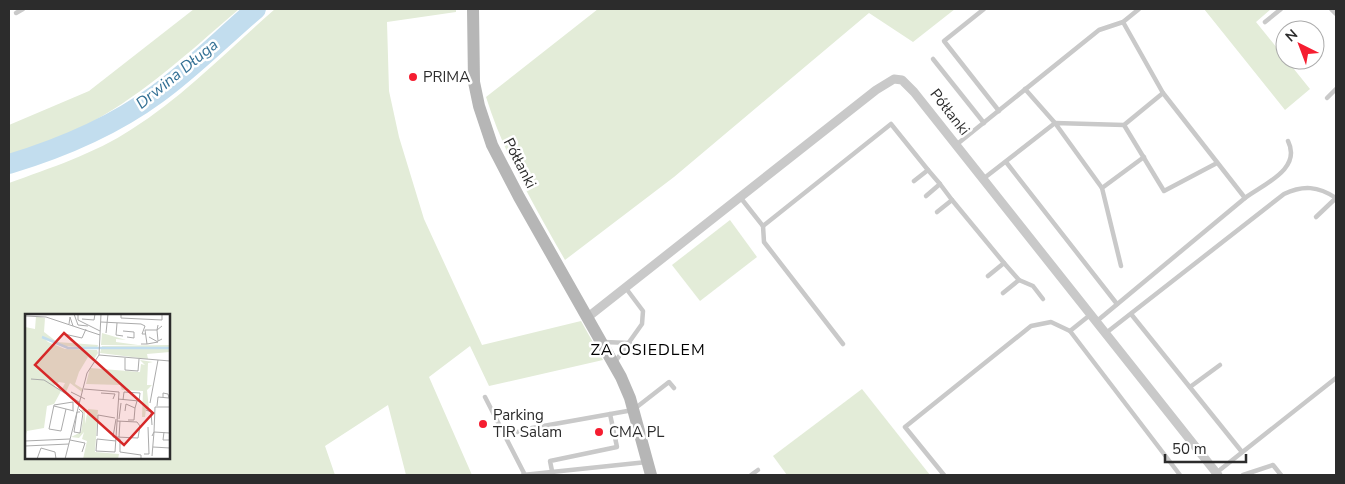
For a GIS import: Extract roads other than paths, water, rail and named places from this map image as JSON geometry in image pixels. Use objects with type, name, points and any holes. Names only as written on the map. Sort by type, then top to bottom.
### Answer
[{"type":"street","name":"Półłanki","points":[[473,9],[474,82],[486,128],[499,161],[519,198],[614,363],[633,410],[651,475]]},
{"type":"street","name":"Półłanki","points":[[588,317],[876,90],[894,79],[902,80],[909,86],[1217,474]]},
{"type":"lane","points":[[16,13],[23,9]]},
{"type":"lane","points":[[984,9],[944,41],[999,111]]},
{"type":"lane","points":[[956,145],[1099,30],[1123,22],[1139,9]]},
{"type":"lane","points":[[1265,22],[1281,9]]},
{"type":"lane","points":[[1331,9],[1336,14]]},
{"type":"lane","points":[[1123,22],[1163,93],[1245,198]]},
{"type":"lane","points":[[933,59],[984,123]]},
{"type":"lane","points":[[1025,89],[1055,124],[1102,188],[1121,266]]},
{"type":"lane","points":[[1327,98],[1336,89]]},
{"type":"lane","points":[[983,179],[1055,124],[1124,125],[1163,93]]},
{"type":"lane","points":[[763,226],[891,124],[1004,263],[1019,280],[1034,286],[1043,298]]},
{"type":"lane","points":[[1124,125],[1164,191],[1217,163]]},
{"type":"lane","points":[[1070,331],[1117,304],[1245,198],[1287,168],[1292,154],[1288,141]]},
{"type":"lane","points":[[1102,188],[1144,157]]},
{"type":"lane","points":[[1006,162],[1117,304]]},
{"type":"lane","points":[[914,181],[928,170]]},
{"type":"lane","points":[[926,196],[940,184]]},
{"type":"lane","points":[[1106,333],[1284,194],[1297,188],[1313,188],[1336,198],[1316,218]]},
{"type":"lane","points":[[740,197],[763,226],[764,242],[843,344]]},
{"type":"lane","points":[[937,212],[952,200]]},
{"type":"lane","points":[[988,276],[1004,263]]},
{"type":"lane","points":[[1003,293],[1019,280]]},
{"type":"lane","points":[[614,363],[642,324],[643,311],[625,287]]},
{"type":"lane","points":[[1131,314],[1242,452]]},
{"type":"lane","points":[[944,475],[905,427],[1031,326],[1051,322],[1070,331],[1180,475]]},
{"type":"lane","points":[[603,342],[630,343]]},
{"type":"lane","points":[[1190,387],[1220,366]]},
{"type":"lane","points":[[1217,474],[1336,378]]},
{"type":"lane","points":[[506,436],[540,426],[633,410],[670,382],[674,388]]},
{"type":"lane","points":[[485,396],[524,475],[648,462]]},
{"type":"lane","points":[[552,471],[550,461],[617,447],[610,414]]},
{"type":"lane","points":[[1243,475],[1273,465],[1281,475]]},
{"type":"lane","points":[[751,475],[758,470]]},
{"type":"waterway","name":"Drwina Długa","points":[[9,164],[67,144],[140,106],[183,74],[256,9]]},
{"type":"place","name":"PRIMA","points":[[413,77]]},
{"type":"place","name":"Parking TIR Salam","points":[[483,424]]},
{"type":"place","name":"CMA PL","points":[[599,432]]},
{"type":"district","name":"ZA OSIEDLEM","points":[[648,350]]}]
